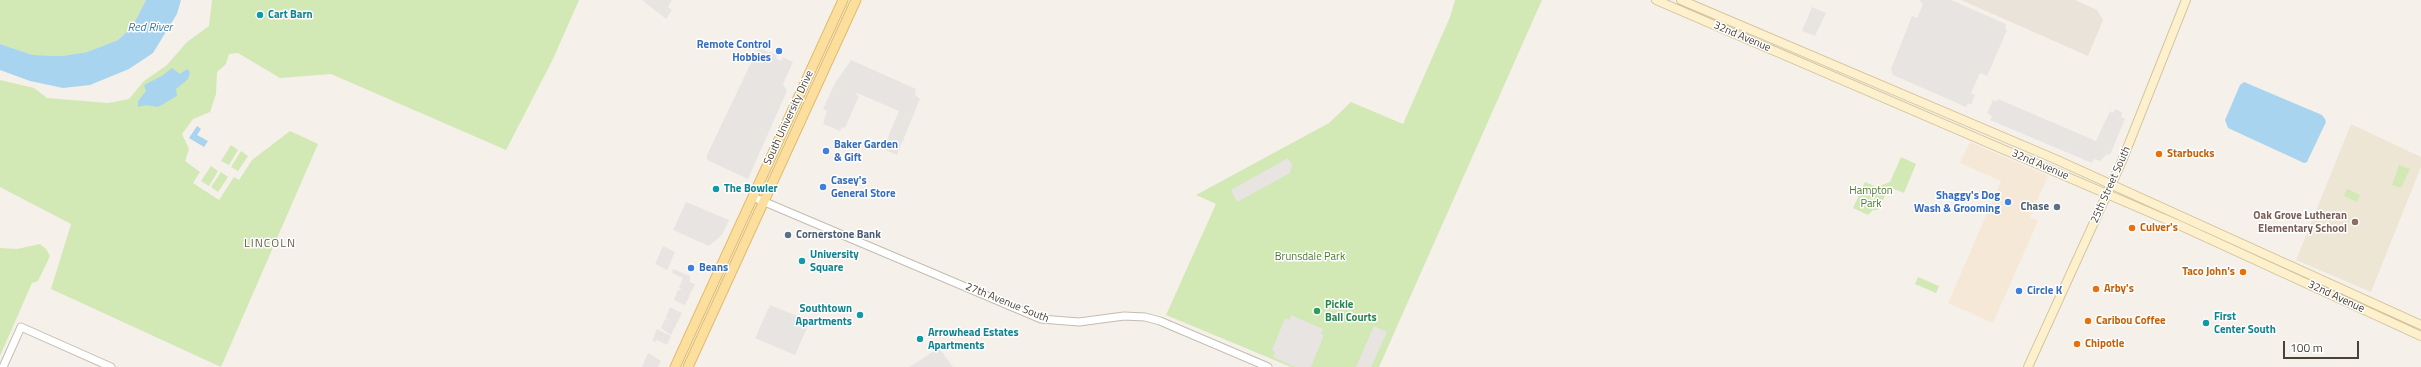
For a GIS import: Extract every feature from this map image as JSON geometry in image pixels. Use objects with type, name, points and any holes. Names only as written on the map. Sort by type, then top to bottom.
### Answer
[{"type":"main road","name":"South University Drive","points":[[675,367],[843,0]]},
{"type":"main road","points":[[836,44],[832,37],[847,0]]},
{"type":"main road","name":"South University Drive","points":[[688,367],[856,0]]},
{"type":"main road","name":"32nd Avenue","points":[[1656,0],[2108,194],[2421,336]]},
{"type":"main road","name":"32nd Avenue","points":[[1681,0],[2112,184],[2421,325]]},
{"type":"main road","name":"25th Street South","points":[[2028,367],[2108,194],[2186,0]]},
{"type":"main road","points":[[800,122],[801,108],[810,88],[808,77]]},
{"type":"main road","points":[[2263,264],[2278,265],[2284,262]]},
{"type":"main road","points":[[2280,272],[2284,269],[2303,272]]},
{"type":"street","name":"27th Avenue South","points":[[753,196],[1041,319],[1079,322],[1124,316],[1145,317],[1160,321],[1268,367]]},
{"type":"street","points":[[3,367],[21,328],[111,367]]},
{"type":"shaded area","points":[[642,0],[672,0],[668,7],[672,10],[666,19]]},
{"type":"shaded area","points":[[1919,0],[1951,0],[2006,24],[2005,28],[2007,30],[1987,76],[1980,73],[1971,93],[1975,95],[1971,105],[1968,103],[1966,107],[1893,75],[1891,69],[1912,16],[1917,18],[1923,4]]},
{"type":"shaded area","points":[[1961,0],[2075,0],[2097,10],[2103,20],[2088,56]]},
{"type":"shaded area","points":[[1812,7],[1826,13],[1815,36],[1802,31]]},
{"type":"shaded area","points":[[758,48],[777,55],[776,58],[781,61],[783,57],[793,62],[783,84],[787,91],[748,179],[707,160],[707,155]]},
{"type":"shaded area","points":[[851,60],[916,89],[915,95],[920,99],[897,155],[883,149],[899,111],[857,93],[856,95],[859,96],[845,128],[842,127],[840,131],[823,124],[827,111],[823,109],[835,83]]},
{"type":"shaded area","points":[[1998,99],[2096,141],[2110,111],[2113,113],[2115,109],[2122,112],[2121,117],[2125,119],[2110,155],[2107,154],[2100,161],[2094,159],[2092,163],[1990,120],[1992,116],[1987,113],[1993,100],[1997,101]]},
{"type":"shaded area","name":"Oak Grove Lutheran Elementary School","points":[[2351,124],[2421,157],[2421,167],[2371,292],[2296,260]]},
{"type":"shaded area","points":[[1970,142],[2048,176],[2030,217],[2038,221],[1993,323],[1948,303],[2001,181],[1960,163]]},
{"type":"shaded area","points":[[1288,158],[1292,165],[1290,173],[1237,202],[1231,190]]},
{"type":"shaded area","points":[[686,202],[729,220],[722,235],[709,246],[673,230]]},
{"type":"shaded area","points":[[663,246],[675,252],[667,270],[655,264]]},
{"type":"shaded area","points":[[673,269],[690,276],[690,282],[695,284],[685,305],[674,300],[678,290],[682,290],[679,288],[683,278],[672,273]]},
{"type":"shaded area","points":[[770,305],[810,321],[795,355],[755,338]]},
{"type":"shaded area","points":[[670,307],[682,313],[671,335],[661,328],[665,319],[668,320],[666,317]]},
{"type":"shaded area","points":[[1291,315],[1323,329],[1321,334],[1324,335],[1311,367],[1295,367],[1273,357],[1275,352],[1272,350],[1285,318],[1289,320]]},
{"type":"shaded area","points":[[1374,326],[1387,332],[1371,367],[1356,367]]},
{"type":"shaded area","points":[[657,329],[671,336],[667,345],[657,340],[655,342],[652,341]]},
{"type":"shaded area","points":[[939,348],[953,367],[909,367]]},
{"type":"shaded area","points":[[648,353],[661,361],[658,367],[642,367]]},
{"type":"green space","points":[[0,0],[146,0],[132,27],[118,40],[87,52],[62,56],[33,55],[0,44]]},
{"type":"green space","points":[[212,0],[579,0],[553,59],[506,150],[331,74],[280,78],[238,53],[229,54],[226,64],[217,72],[216,94],[210,112],[193,119],[182,134],[189,149],[185,161],[200,172],[193,183],[219,200],[234,177],[239,180],[252,160],[290,131],[318,144],[221,367],[51,289],[71,224],[0,187],[0,80],[34,88],[47,98],[108,103],[129,99],[144,81],[167,65],[187,42],[209,26]]},
{"type":"green space","name":"Brunsdale Park","points":[[1455,0],[1542,0],[1379,367],[1291,367],[1166,315],[1216,204],[1196,195],[1329,123],[1351,102],[1403,124],[1450,17]]},
{"type":"green space","points":[[231,145],[238,150],[229,165],[221,161]]},
{"type":"green space","points":[[241,151],[248,156],[238,171],[231,167]]},
{"type":"green space","name":"Hampton Park","points":[[1901,157],[1916,164],[1904,193],[1892,188],[1888,190],[1878,210],[1873,210],[1868,215],[1853,208],[1865,182],[1877,187],[1890,182]]},
{"type":"green space","points":[[2399,165],[2410,169],[2401,188],[2392,185]]},
{"type":"green space","points":[[211,166],[218,171],[209,186],[201,181]]},
{"type":"green space","points":[[221,172],[228,177],[218,192],[211,187]]},
{"type":"green space","points":[[2347,189],[2360,195],[2357,202],[2344,196]]},
{"type":"green space","points":[[40,244],[46,249],[50,256],[38,281],[32,283],[0,356],[0,248],[17,249]]},
{"type":"green space","points":[[1918,277],[1939,286],[1936,293],[1915,284]]},
{"type":"water","name":"Red River","points":[[146,0],[181,0],[177,14],[153,53],[129,69],[90,85],[63,88],[30,81],[0,70],[0,44],[33,55],[62,56],[87,52],[118,40],[132,27]]},
{"type":"water","points":[[172,68],[180,74],[187,69],[190,72],[188,79],[176,89],[177,96],[158,107],[146,105],[138,107],[138,101],[146,91],[144,85],[162,76]]},
{"type":"water","points":[[2244,82],[2322,115],[2326,122],[2307,162],[2304,163],[2228,128],[2225,120],[2240,85]]},
{"type":"water","points":[[197,126],[201,129],[197,135],[208,141],[204,147],[189,138]]},
{"type":"place","name":"Cart Barn","points":[[260,15]]},
{"type":"place","name":"Remote Control Hobbies","points":[[779,51]]},
{"type":"place","name":"Baker Garden & Gift","points":[[826,151]]},
{"type":"place","name":"Starbucks","points":[[2159,154]]},
{"type":"place","name":"Casey's General Store","points":[[823,187]]},
{"type":"place","name":"The Bowler","points":[[716,189]]},
{"type":"place","name":"Shaggy's Dog Wash & Grooming","points":[[2008,202]]},
{"type":"place","name":"Chase","points":[[2057,207]]},
{"type":"place","name":"Oak Grove Lutheran Elementary School","points":[[2355,222]]},
{"type":"place","name":"Culver's","points":[[2132,228]]},
{"type":"place","name":"Cornerstone Bank","points":[[788,235]]},
{"type":"place","name":"University Square","points":[[802,261]]},
{"type":"place","name":"Beans","points":[[691,268]]},
{"type":"place","name":"Taco John's","points":[[2243,272]]},
{"type":"place","name":"Arby's","points":[[2096,289]]},
{"type":"place","name":"Circle K","points":[[2019,291]]},
{"type":"place","name":"Pickle Ball Courts","points":[[1317,311]]},
{"type":"place","name":"Southtown Apartments","points":[[860,315]]},
{"type":"place","name":"Caribou Coffee","points":[[2088,321]]},
{"type":"place","name":"First Center South","points":[[2206,323]]},
{"type":"place","name":"Arrowhead Estates Apartments","points":[[920,339]]},
{"type":"place","name":"Chipotle","points":[[2077,344]]},
{"type":"district","name":"LINCOLN","points":[[270,244]]}]
